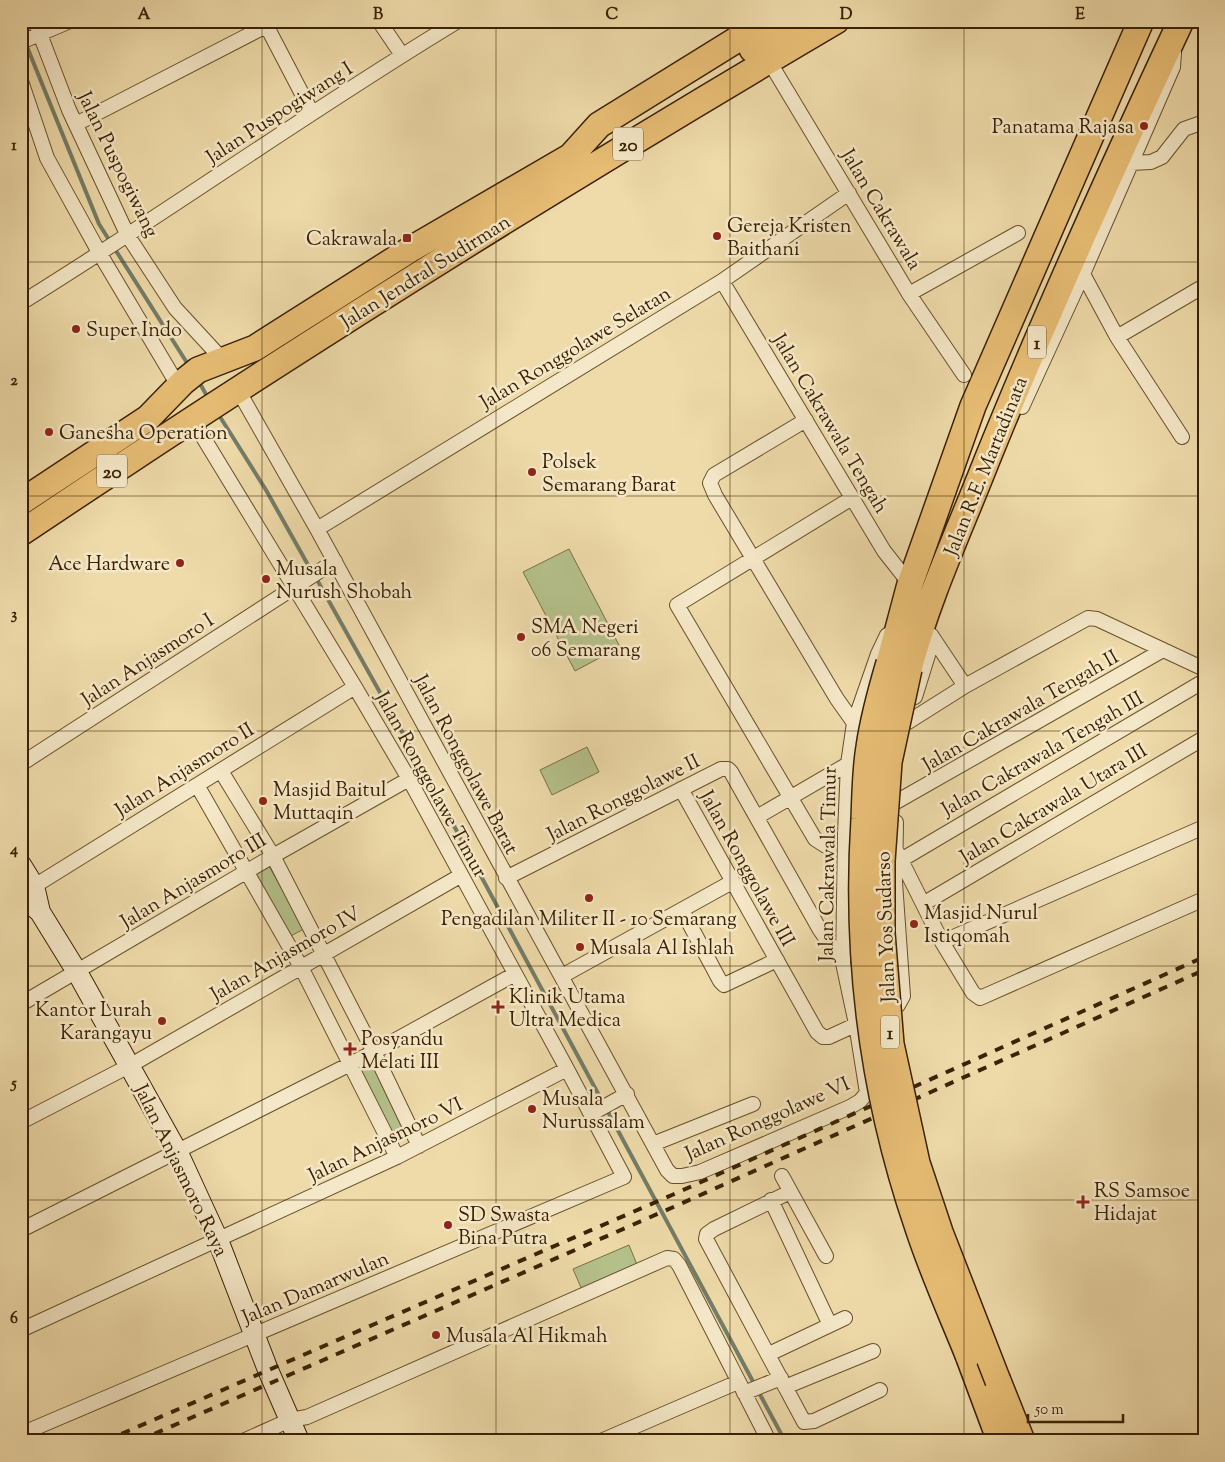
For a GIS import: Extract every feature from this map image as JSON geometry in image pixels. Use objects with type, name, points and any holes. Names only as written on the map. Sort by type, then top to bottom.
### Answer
[{"type":"highway","name":"Jalan Jendral Sudirman","points":[[21,502],[142,423],[181,384],[198,370],[255,348],[412,249],[570,156],[599,125],[737,29],[766,21]]},
{"type":"highway","name":"20","points":[[570,156],[799,21]]},
{"type":"highway","name":"Jalan Jendral Sudirman","points":[[21,533],[198,415],[422,271],[634,140],[836,21]]},
{"type":"highway","name":"Jalan R.E. Martadinata","points":[[919,628],[910,584],[954,456],[973,406],[1141,21]]},
{"type":"highway","name":"Jalan R.E. Martadinata","points":[[899,666],[919,628],[1055,300],[1173,27]]},
{"type":"highway","name":"1","points":[[954,456],[971,447],[990,411],[1173,27]]},
{"type":"highway","name":"Jalan Yos Sudarso","points":[[899,666],[868,748],[861,910],[862,958],[867,1013],[893,1144],[904,1184],[918,1229],[968,1354],[1000,1441]]},
{"type":"highway","name":"Jalan Yos Sudarso","points":[[899,666],[888,762],[882,861],[882,933],[892,1044],[917,1162],[940,1232],[1022,1441]]},
{"type":"street","name":"Jalan Puspogiwang","points":[[35,21],[76,124],[126,237],[175,308],[218,361]]},
{"type":"street","points":[[21,42],[70,21]]},
{"type":"street","points":[[379,21],[402,55]]},
{"type":"street","name":"Jalan Puspogiwang I","points":[[21,303],[102,253],[312,113],[458,21]]},
{"type":"street","points":[[76,124],[265,24],[312,113]]},
{"type":"street","points":[[970,503],[988,485],[1173,67],[1173,27]]},
{"type":"street","name":"Jalan Cakrawala","points":[[769,61],[909,294],[964,375]]},
{"type":"street","points":[[21,81],[47,158],[181,384]]},
{"type":"street","points":[[1131,163],[1151,162],[1162,157],[1184,129],[1204,122]]},
{"type":"street","name":"Jalan Ronggolawe Selatan","points":[[317,529],[722,281],[849,194]]},
{"type":"street","points":[[909,294],[1018,233]]},
{"type":"street","points":[[1083,274],[1117,337],[1182,437]]},
{"type":"street","name":"Jalan Cakrawala Tengah","points":[[722,281],[884,551],[910,584]]},
{"type":"street","points":[[1117,337],[1204,287]]},
{"type":"street","name":"Jalan Ronggolawe Barat","points":[[236,392],[317,529],[331,563],[562,976],[625,1095],[661,1158]]},
{"type":"street","name":"Jalan Ronggolawe Timur","points":[[198,415],[409,779],[514,974],[567,1069],[594,1112],[624,1177]]},
{"type":"street","points":[[806,420],[714,475],[711,479],[711,486],[837,699],[854,723]]},
{"type":"street","points":[[826,846],[815,839],[678,606],[680,602],[852,498]]},
{"type":"street","name":"Jalan Anjasmoro I","points":[[21,764],[331,563]]},
{"type":"street","points":[[908,722],[965,686],[1084,619],[1098,619],[1204,669]]},
{"type":"street","points":[[919,628],[965,686]]},
{"type":"street","points":[[856,1024],[893,1008],[902,1001],[903,996],[895,882],[899,854],[896,802],[919,628]]},
{"type":"street","name":"Jalan Cakrawala Timur","points":[[867,1093],[856,1024],[843,963],[843,893],[848,764],[854,723],[878,654],[888,633],[919,628]]},
{"type":"street","name":"Jalan Cakrawala Tengah II","points":[[896,802],[1163,650]]},
{"type":"street","name":"Jalan Cakrawala Tengah III","points":[[899,854],[1204,681]]},
{"type":"street","name":"Jalan Anjasmoro II","points":[[26,892],[355,687]]},
{"type":"street","name":"Jalan Cakrawala Utara III","points":[[923,904],[1204,738]]},
{"type":"street","points":[[843,963],[820,930],[756,817],[848,764]]},
{"type":"street","name":"Jalan Ronggolawe II","points":[[506,878],[721,769],[728,769],[731,772],[756,817]]},
{"type":"street","points":[[220,771],[273,856],[374,1052],[419,1146]]},
{"type":"street","name":"Jalan Anjasmoro III","points":[[21,1004],[273,856],[409,779]]},
{"type":"street","points":[[197,785],[301,967],[397,1157]]},
{"type":"street","name":"Jalan Ronggolawe III","points":[[681,789],[820,1036],[830,1037],[856,1024]]},
{"type":"street","points":[[942,942],[1204,827]]},
{"type":"street","points":[[899,854],[942,942],[974,994],[980,998],[1204,899]]},
{"type":"street","name":"Jalan Anjasmoro Raya","points":[[21,865],[26,892],[77,972],[131,1065],[178,1153],[218,1240],[299,1441]]},
{"type":"street","name":"Jalan Anjasmoro IV","points":[[21,1122],[131,1065],[460,876]]},
{"type":"street","points":[[562,976],[732,882]]},
{"type":"street","points":[[682,910],[720,981],[724,985],[777,960]]},
{"type":"street","points":[[21,1230],[178,1153],[374,1052],[514,974]]},
{"type":"street","name":"Jalan Anjasmoro VI","points":[[21,1330],[397,1157],[567,1069]]},
{"type":"street","name":"Jalan Ronggolawe VI","points":[[661,1158],[673,1176],[700,1172],[850,1107],[860,1102],[867,1093]]},
{"type":"street","points":[[594,1112],[625,1095]]},
{"type":"street","points":[[653,1144],[753,1104]]},
{"type":"street","points":[[782,1176],[826,1256]]},
{"type":"street","name":"Jalan Damarwulan","points":[[21,1434],[254,1333],[448,1254],[624,1177]]},
{"type":"street","points":[[790,1192],[708,1232],[706,1238],[769,1354],[797,1411],[806,1423],[880,1390]]},
{"type":"street","points":[[771,1200],[830,1325]]},
{"type":"street","points":[[242,1441],[290,1420],[307,1417],[666,1258],[674,1259],[679,1265],[769,1441]]},
{"type":"street","points":[[769,1354],[845,1318]]},
{"type":"street","points":[[601,1441],[741,1387],[783,1382],[873,1351]]},
{"type":"green space","points":[[569,549],[620,647],[575,671],[523,572]]},
{"type":"green space","points":[[587,747],[599,772],[552,795],[540,770]]},
{"type":"green space","points":[[269,866],[304,929],[287,938],[252,875]]},
{"type":"green space","points":[[374,1063],[405,1126],[387,1135],[356,1071]]},
{"type":"green space","points":[[629,1245],[638,1267],[582,1290],[573,1269]]},
{"type":"waterway","points":[[21,32],[99,224],[189,366]]},
{"type":"waterway","points":[[198,380],[208,398]]},
{"type":"waterway","points":[[217,412],[266,490],[312,572]]},
{"type":"waterway","points":[[316,578],[439,798],[785,1441]]},
{"type":"railway","points":[[105,1441],[672,1195],[1204,957]]},
{"type":"railway","points":[[138,1441],[678,1205],[1204,970]]},
{"type":"place","name":"Panatama Rajasa","points":[[1144,126]]},
{"type":"place","name":"Gereja Kristen Baithani","points":[[717,236]]},
{"type":"place","name":"Cakrawala","points":[[407,238]]},
{"type":"place","name":"Super Indo","points":[[76,329]]},
{"type":"place","name":"Ganesha Operation","points":[[49,432]]},
{"type":"place","name":"Polsek Semarang Barat","points":[[532,472]]},
{"type":"place","name":"Ace Hardware","points":[[180,563]]},
{"type":"place","name":"Musala Nurush Shobah","points":[[266,579]]},
{"type":"place","name":"SMA Negeri 06 Semarang","points":[[521,637]]},
{"type":"place","name":"Masjid Baitul Muttaqin","points":[[263,801]]},
{"type":"place","name":"Pengadilan Militer II - 10 Semarang","points":[[589,898]]},
{"type":"place","name":"Masjid Nurul Istiqomah","points":[[914,924]]},
{"type":"place","name":"Musala Al Ishlah","points":[[580,947]]},
{"type":"place","name":"Klinik Utama Ultra Medica","points":[[498,1007]]},
{"type":"place","name":"Kantor Lurah Karangayu","points":[[162,1021]]},
{"type":"place","name":"Posyandu Melati III","points":[[350,1049]]},
{"type":"place","name":"Musala Nurussalam","points":[[532,1109]]},
{"type":"place","name":"RS Samsoe Hidajat","points":[[1083,1202]]},
{"type":"place","name":"SD Swasta Bina Putra","points":[[448,1225]]},
{"type":"place","name":"Musala Al Hikmah","points":[[436,1335]]}]
